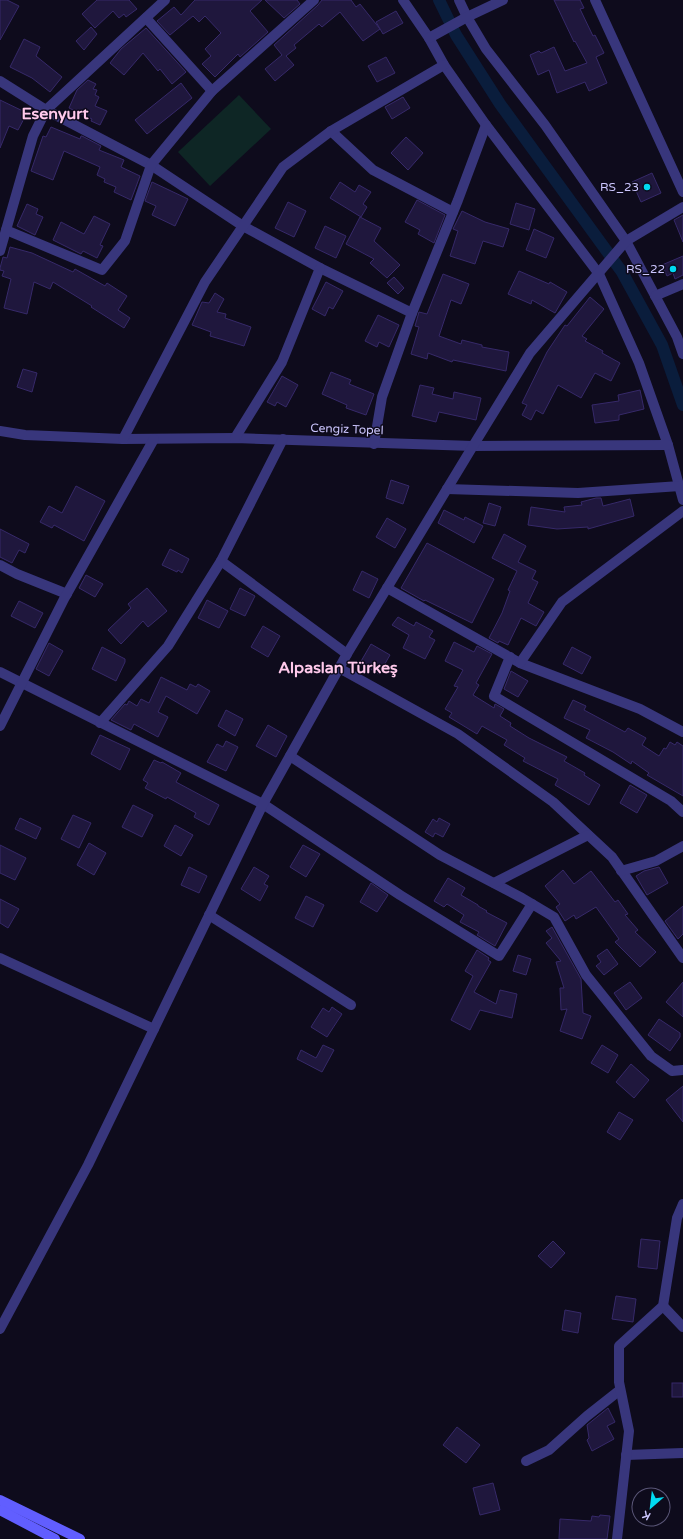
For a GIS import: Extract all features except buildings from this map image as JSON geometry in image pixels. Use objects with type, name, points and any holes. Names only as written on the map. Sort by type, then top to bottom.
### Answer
[{"type":"street","points":[[0,249],[33,136],[46,110],[164,0]]},
{"type":"street","points":[[6,230],[102,270],[125,241],[150,165],[212,91],[314,0]]},
{"type":"street","points":[[459,0],[467,18],[486,49],[545,125],[626,241],[677,336],[683,354]]},
{"type":"street","points":[[429,38],[504,0]]},
{"type":"street","points":[[595,0],[683,192]]},
{"type":"street","points":[[404,1],[429,38],[444,66],[486,125],[598,274],[639,363],[668,445],[683,500]]},
{"type":"street","points":[[146,18],[212,91]]},
{"type":"street","points":[[122,439],[206,282],[283,167],[331,131],[444,66]]},
{"type":"street","points":[[0,81],[46,110],[150,165],[243,226],[320,268],[412,313]]},
{"type":"street","points":[[374,444],[382,397],[412,313],[486,125]]},
{"type":"street","points":[[331,131],[374,170],[453,212]]},
{"type":"street","points":[[0,1329],[88,1165],[263,804],[347,654],[473,446],[530,353],[626,241],[683,207]]},
{"type":"street","points":[[235,438],[282,362],[320,268]]},
{"type":"street","points":[[655,296],[683,284]]},
{"type":"street","name":"Cengiz Topel","points":[[0,431],[25,435],[122,439],[235,438],[374,444],[473,446],[668,445]]},
{"type":"street","points":[[0,726],[67,594],[154,439]]},
{"type":"street","points":[[100,723],[168,646],[221,561],[282,440]]},
{"type":"street","points":[[447,489],[578,493],[680,486]]},
{"type":"street","points":[[520,663],[562,602],[683,511]]},
{"type":"street","points":[[221,561],[347,654]]},
{"type":"street","points":[[0,565],[17,574],[67,594]]},
{"type":"street","points":[[387,588],[520,663],[640,709],[683,732]]},
{"type":"street","points":[[510,657],[494,696],[671,801],[683,812]]},
{"type":"street","points":[[339,668],[458,734],[553,802],[612,857],[683,958]]},
{"type":"street","points":[[0,672],[21,684],[263,804],[400,895],[499,956],[532,904]]},
{"type":"street","points":[[290,756],[440,855],[554,917],[586,975],[651,1056],[672,1071],[683,1070]]},
{"type":"street","points":[[494,884],[588,835]]},
{"type":"street","points":[[621,871],[656,861],[683,846]]},
{"type":"street","points":[[209,915],[351,1005]]},
{"type":"street","points":[[0,958],[154,1029]]},
{"type":"street","points":[[617,1539],[629,1431],[619,1382],[619,1346],[663,1306],[677,1218],[683,1204]]},
{"type":"street","points":[[663,1306],[683,1327]]},
{"type":"street","points":[[526,1461],[549,1450],[587,1416],[620,1390]]},
{"type":"street","points":[[626,1455],[683,1453]]},
{"type":"street","points":[[0,1500],[80,1539]]},
{"type":"street","points":[[0,1510],[55,1539]]},
{"type":"green space","points":[[239,95],[271,129],[210,186],[178,152]]},
{"type":"waterway","points":[[439,0],[456,35],[500,104],[622,272],[662,345],[683,405]]},
{"type":"place","name":"RS_23","points":[[647,187]]},
{"type":"place","name":"RS_22","points":[[673,269]]},
{"type":"district","name":"Esenyurt","points":[[55,113]]},
{"type":"district","name":"Alpaslan Türkeş","points":[[338,667]]}]
